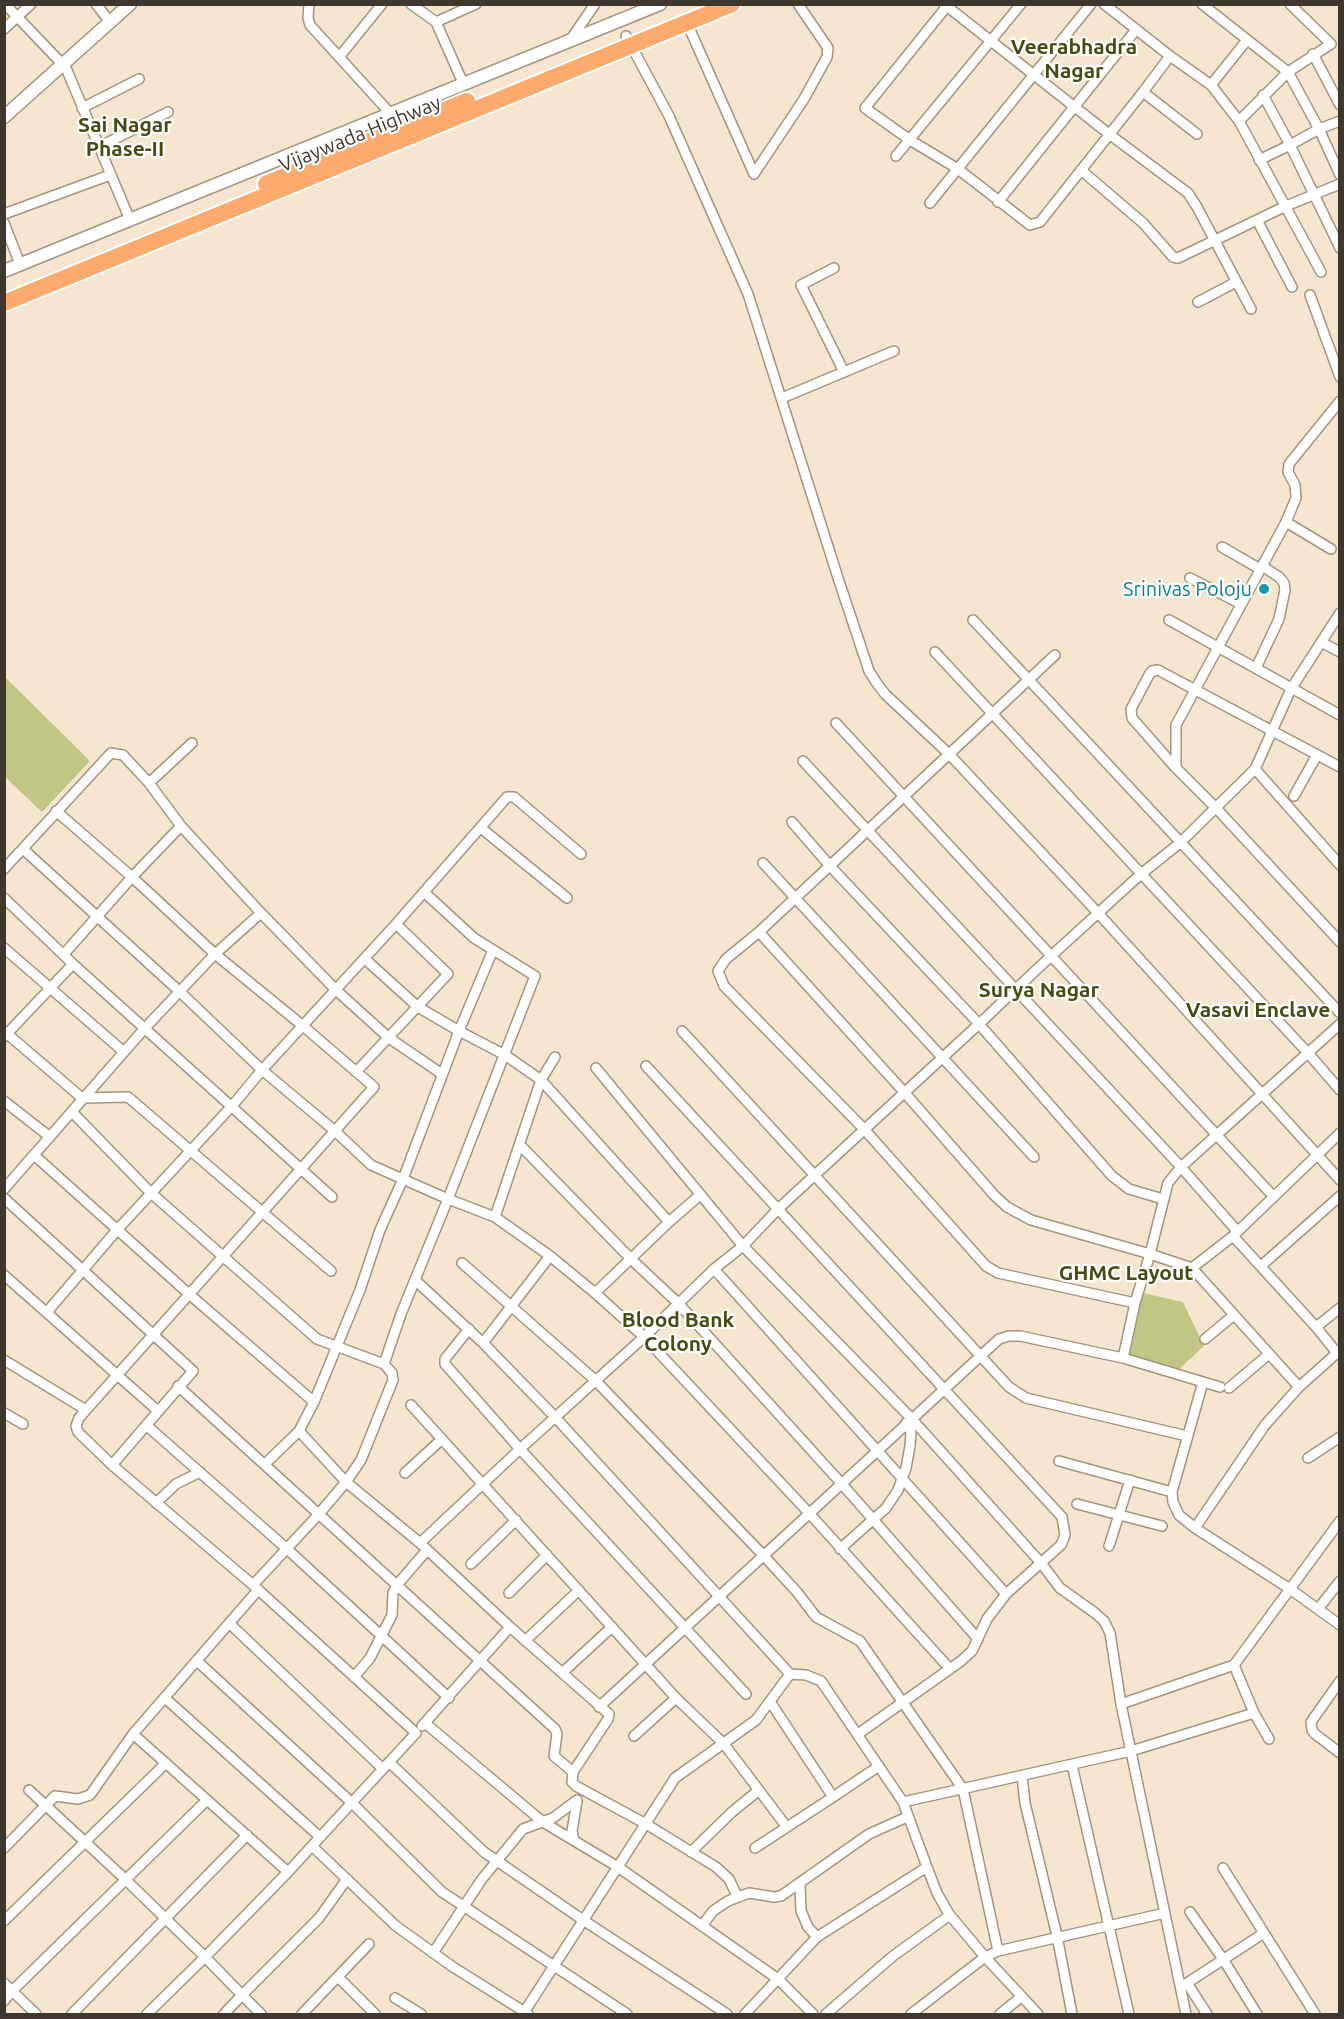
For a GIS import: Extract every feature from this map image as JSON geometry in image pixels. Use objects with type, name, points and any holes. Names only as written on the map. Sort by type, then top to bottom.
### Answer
[{"type":"highway","name":"Vijaywada Highway","points":[[4,303],[628,41],[705,4]]},
{"type":"highway","name":"Vijaywada Highway","points":[[4,291],[138,240],[357,145],[628,41],[687,23],[732,4]]},
{"type":"street","points":[[5,4],[63,65],[130,220]]},
{"type":"street","points":[[4,29],[31,4]]},
{"type":"street","points":[[96,4],[110,21]]},
{"type":"street","points":[[4,117],[130,4]]},
{"type":"street","points":[[340,56],[382,4]]},
{"type":"street","points":[[411,4],[436,22],[463,83]]},
{"type":"street","points":[[571,39],[596,4]]},
{"type":"street","points":[[687,23],[754,174],[804,99],[827,57],[828,48],[798,4]]},
{"type":"street","points":[[896,156],[1021,4]]},
{"type":"street","points":[[930,203],[1091,4]]},
{"type":"street","points":[[1202,4],[1288,72],[1319,129],[1340,175]]},
{"type":"street","points":[[1239,121],[1288,72],[1335,42],[1290,4]]},
{"type":"street","points":[[310,5],[308,18],[310,25],[390,113]]},
{"type":"street","points":[[436,22],[475,5]]},
{"type":"street","points":[[4,270],[655,5]]},
{"type":"street","points":[[1170,56],[1143,92],[1108,134],[1036,225],[1025,224],[958,169],[910,140],[865,108],[946,5],[1108,134],[1188,193],[1251,309]]},
{"type":"street","points":[[1106,5],[1135,31],[1211,86],[1239,121],[1321,272]]},
{"type":"street","points":[[998,202],[1135,31]]},
{"type":"street","points":[[1211,86],[1247,40]]},
{"type":"street","points":[[628,41],[669,116],[748,294],[869,671],[885,694],[950,754],[1340,1180]]},
{"type":"street","points":[[1313,54],[1340,105]]},
{"type":"street","points":[[82,108],[139,79]]},
{"type":"street","points":[[1143,92],[1197,134]]},
{"type":"street","points":[[1263,95],[1340,248]]},
{"type":"street","points":[[99,147],[168,112]]},
{"type":"street","points":[[1259,160],[1319,129],[1340,121]]},
{"type":"street","points":[[1081,170],[1143,223],[1173,256],[1182,258],[1286,206],[1340,184]]},
{"type":"street","points":[[4,214],[110,175]]},
{"type":"street","points":[[1257,220],[1292,287]]},
{"type":"street","points":[[4,224],[20,264]]},
{"type":"street","points":[[834,268],[801,285],[844,372]]},
{"type":"street","points":[[1198,302],[1236,282]]},
{"type":"street","points":[[1310,295],[1340,377]]},
{"type":"street","points":[[782,398],[894,351]]},
{"type":"street","points":[[1176,768],[1176,725],[1286,522],[1296,498],[1297,491],[1288,472],[1289,464],[1340,401]]},
{"type":"street","points":[[1286,522],[1331,549]]},
{"type":"street","points":[[1222,547],[1279,577],[1284,583],[1285,590],[1279,619],[1256,668]]},
{"type":"street","points":[[1190,578],[1241,604]]},
{"type":"street","points":[[354,1677],[370,1659],[392,1615],[393,1593],[397,1585],[424,1546],[483,1483],[644,1337],[714,1269],[743,1246],[778,1209],[1051,956],[1141,874],[1180,843],[1255,769],[1292,689],[1340,613]]},
{"type":"street","points":[[973,620],[1340,1013]]},
{"type":"street","points":[[1169,620],[1340,715]]},
{"type":"street","points":[[1321,642],[1340,652]]},
{"type":"street","points":[[935,652],[1340,1090]]},
{"type":"street","points":[[1055,655],[796,898],[721,963],[718,971],[724,986],[864,1129],[986,1266],[998,1273],[1135,1303]]},
{"type":"street","points":[[1340,767],[1158,670],[1149,675],[1131,709],[1132,718],[1176,768],[1340,942]]},
{"type":"street","points":[[836,723],[1273,1196]]},
{"type":"street","points":[[149,783],[192,743]]},
{"type":"street","points":[[4,869],[111,753],[123,755],[149,783],[181,826],[336,990],[389,1038],[442,1074]]},
{"type":"street","points":[[1294,796],[1317,755]]},
{"type":"street","points":[[803,761],[1181,1167],[1261,1266],[1338,1355],[1299,1387],[1265,1425],[1195,1528]]},
{"type":"street","points":[[1255,769],[1340,865]]},
{"type":"street","points":[[47,1312],[117,1230],[396,924],[507,797],[511,796],[581,854]]},
{"type":"street","points":[[56,811],[215,954],[374,1087],[79,1418],[76,1426],[78,1432],[112,1465],[256,1588],[416,1733]]},
{"type":"street","points":[[792,822],[830,866],[979,1024],[1112,1176],[1129,1189],[1163,1199]]},
{"type":"street","points":[[64,954],[181,826]]},
{"type":"street","points":[[481,828],[567,898]]},
{"type":"street","points":[[23,849],[262,1070],[335,1131],[371,1165],[495,1217],[550,1256],[596,1293],[644,1337],[809,1513],[950,1669]]},
{"type":"street","points":[[763,863],[1034,1157]]},
{"type":"street","points":[[384,1364],[535,976],[474,938],[424,892]]},
{"type":"street","points":[[4,898],[73,964],[332,1197]]},
{"type":"street","points":[[7,1183],[144,1028],[215,954],[261,913]]},
{"type":"street","points":[[356,1072],[448,974],[396,924]]},
{"type":"street","points":[[759,932],[994,1195],[1015,1213],[1031,1220],[1150,1254],[1192,1269],[1299,1387]]},
{"type":"street","points":[[4,948],[124,1052]]},
{"type":"street","points":[[265,1464],[299,1431],[314,1402],[360,1290],[380,1230],[493,950]]},
{"type":"street","points":[[365,958],[418,1007],[505,1055],[542,1080],[669,1222]]},
{"type":"street","points":[[73,964],[6,1034],[82,1098],[128,1097],[331,1271]]},
{"type":"street","points":[[1123,1358],[1135,1303],[1168,1183],[1181,1167],[1216,1134],[1340,1024]]},
{"type":"street","points":[[682,1031],[1009,1387],[1026,1398],[1187,1436]]},
{"type":"street","points":[[495,1217],[542,1080],[555,1057]]},
{"type":"street","points":[[646,1066],[1062,1517],[1065,1535],[1061,1545],[1006,1594],[987,1619],[972,1651],[858,1734]]},
{"type":"street","points":[[596,1068],[743,1246],[909,1421],[1067,1594],[1104,1621],[1110,1633],[1121,1704],[1165,1913],[1184,1985],[1186,2014]]},
{"type":"street","points":[[4,1101],[50,1137]]},
{"type":"street","points":[[4,1848],[55,1796],[78,1799],[90,1796],[133,1734],[230,1623],[286,1548],[346,1482],[361,1460],[393,1380],[393,1373],[384,1364],[317,1339],[152,1193],[72,1112]]},
{"type":"street","points":[[1192,1269],[1235,1234],[1340,1133]]},
{"type":"street","points":[[520,1145],[632,1260],[678,1303],[978,1639]]},
{"type":"street","points":[[34,1155],[314,1402]]},
{"type":"street","points":[[596,1293],[700,1195]]},
{"type":"street","points":[[1261,1266],[1340,1196]]},
{"type":"street","points":[[4,1198],[192,1371],[112,1465]]},
{"type":"street","points":[[483,1343],[550,1256]]},
{"type":"street","points":[[462,1263],[596,1380],[764,1555],[816,1617],[860,1641],[963,1789],[998,1951]]},
{"type":"street","points":[[714,1269],[1006,1594]]},
{"type":"street","points":[[4,1275],[158,1411]]},
{"type":"street","points":[[415,1280],[469,1329],[555,1417],[790,1674],[806,1674],[821,1681],[903,1802],[927,1867],[950,1915],[1038,2014]]},
{"type":"street","points":[[1316,1327],[1340,1308]]},
{"type":"street","points":[[1205,1339],[1234,1315]]},
{"type":"street","points":[[469,1329],[443,1362],[746,1694]]},
{"type":"street","points":[[599,1707],[999,1339],[1020,1336],[1123,1358],[1224,1387],[1269,1354]]},
{"type":"street","points":[[4,1360],[86,1410]]},
{"type":"street","points":[[1203,1382],[1172,1492],[1173,1502],[1179,1515],[1340,1625]]},
{"type":"street","points":[[178,1386],[481,1660],[555,1730],[557,1734],[554,1756],[573,1772]]},
{"type":"street","points":[[411,1405],[676,1698],[724,1744],[786,1826]]},
{"type":"street","points":[[4,1413],[23,1424]]},
{"type":"street","points":[[840,1549],[886,1508],[898,1490],[903,1477],[911,1432],[909,1421]]},
{"type":"street","points":[[146,1425],[286,1548],[449,1698]]},
{"type":"street","points":[[299,1431],[346,1482],[424,1546],[525,1641],[609,1714],[573,1772],[572,1782],[646,1824],[723,1873],[729,1879],[737,1896]]},
{"type":"street","points":[[1308,1458],[1340,1437]]},
{"type":"street","points":[[405,1473],[442,1439]]},
{"type":"street","points":[[1059,1461],[1172,1492]]},
{"type":"street","points":[[156,1503],[176,1484],[200,1472]]},
{"type":"street","points":[[1109,1546],[1130,1480]]},
{"type":"street","points":[[1077,1504],[1162,1526]]},
{"type":"street","points":[[471,1564],[516,1520]]},
{"type":"street","points":[[1121,1704],[1234,1665],[1340,1521]]},
{"type":"street","points":[[509,1593],[547,1555]]},
{"type":"street","points":[[1318,1609],[1340,1581]]},
{"type":"street","points":[[525,1641],[579,1590]]},
{"type":"street","points":[[230,1623],[484,1852],[727,2014]]},
{"type":"street","points":[[147,2014],[288,1872],[449,1698],[510,1627]]},
{"type":"street","points":[[562,1673],[612,1627]]},
{"type":"street","points":[[196,1661],[352,1803],[442,1892],[627,2014]]},
{"type":"street","points":[[1234,1665],[1254,1713],[1269,1739]]},
{"type":"street","points":[[312,1846],[396,1926],[525,2014],[675,1779],[756,1720],[790,1674]]},
{"type":"street","points":[[1340,1681],[1311,1722],[1315,1734],[1340,1754]]},
{"type":"street","points":[[165,1698],[320,1837]]},
{"type":"street","points":[[634,1736],[676,1698]]},
{"type":"street","points":[[771,1702],[833,1797]]},
{"type":"street","points":[[903,1802],[1131,1751],[1254,1713]]},
{"type":"street","points":[[425,1723],[515,1801],[543,1822],[618,1867],[778,1979],[813,2014]]},
{"type":"street","points":[[133,1734],[288,1872]]},
{"type":"street","points":[[4,1921],[166,1763]]},
{"type":"street","points":[[1072,1765],[1129,2014]]},
{"type":"street","points":[[755,1848],[879,1766]]},
{"type":"street","points":[[1022,1776],[1025,1803],[1057,1936],[1072,2014]]},
{"type":"street","points":[[433,1953],[482,1879],[522,1829],[553,1818],[577,1800],[585,1789]]},
{"type":"street","points":[[29,1790],[125,1879],[261,2014]]},
{"type":"street","points":[[691,1852],[732,1812],[759,1790]]},
{"type":"street","points":[[4,2001],[207,1800]]},
{"type":"street","points":[[574,1840],[572,1832],[577,1800]]},
{"type":"street","points":[[702,1926],[713,1911],[737,1896],[749,1893],[781,1896],[869,1834],[908,1817]]},
{"type":"street","points":[[72,2014],[247,1835]]},
{"type":"street","points":[[745,2014],[817,1937],[927,1867]]},
{"type":"street","points":[[1223,1868],[1315,2014]]},
{"type":"street","points":[[224,2014],[319,1918],[347,1879]]},
{"type":"street","points":[[800,1884],[801,1911],[808,1927],[817,1937]]},
{"type":"street","points":[[1190,1912],[1257,2014]]},
{"type":"street","points":[[911,2014],[985,1957],[998,1951],[1165,1913]]},
{"type":"street","points":[[826,2014],[893,1956],[950,1915]]},
{"type":"street","points":[[1184,1985],[1264,1933]]},
{"type":"street","points":[[306,2013],[369,1944]]},
{"type":"street","points":[[338,1977],[375,2014]]},
{"type":"street","points":[[4,1983],[36,2014]]},
{"type":"street","points":[[1184,1985],[1207,2014]]},
{"type":"street","points":[[1000,2014],[1021,1997]]},
{"type":"street","points":[[395,1998],[421,2014]]},
{"type":"green space","points":[[5,677],[90,761],[42,812],[5,777]]},
{"type":"green space","points":[[1143,1293],[1183,1302],[1204,1346],[1175,1373],[1128,1355]]},
{"type":"place","name":"Srinivas Poloju","points":[[1264,589]]},
{"type":"district","name":"Veerabhadra Nagar","points":[[1074,59]]},
{"type":"district","name":"Sai Nagar Phase-II","points":[[125,137]]},
{"type":"district","name":"Surya Nagar","points":[[1039,990]]},
{"type":"district","name":"Vasavi Enclave","points":[[1258,1010]]},
{"type":"district","name":"GHMC Layout","points":[[1126,1273]]},
{"type":"district","name":"Blood Bank Colony","points":[[678,1332]]}]
